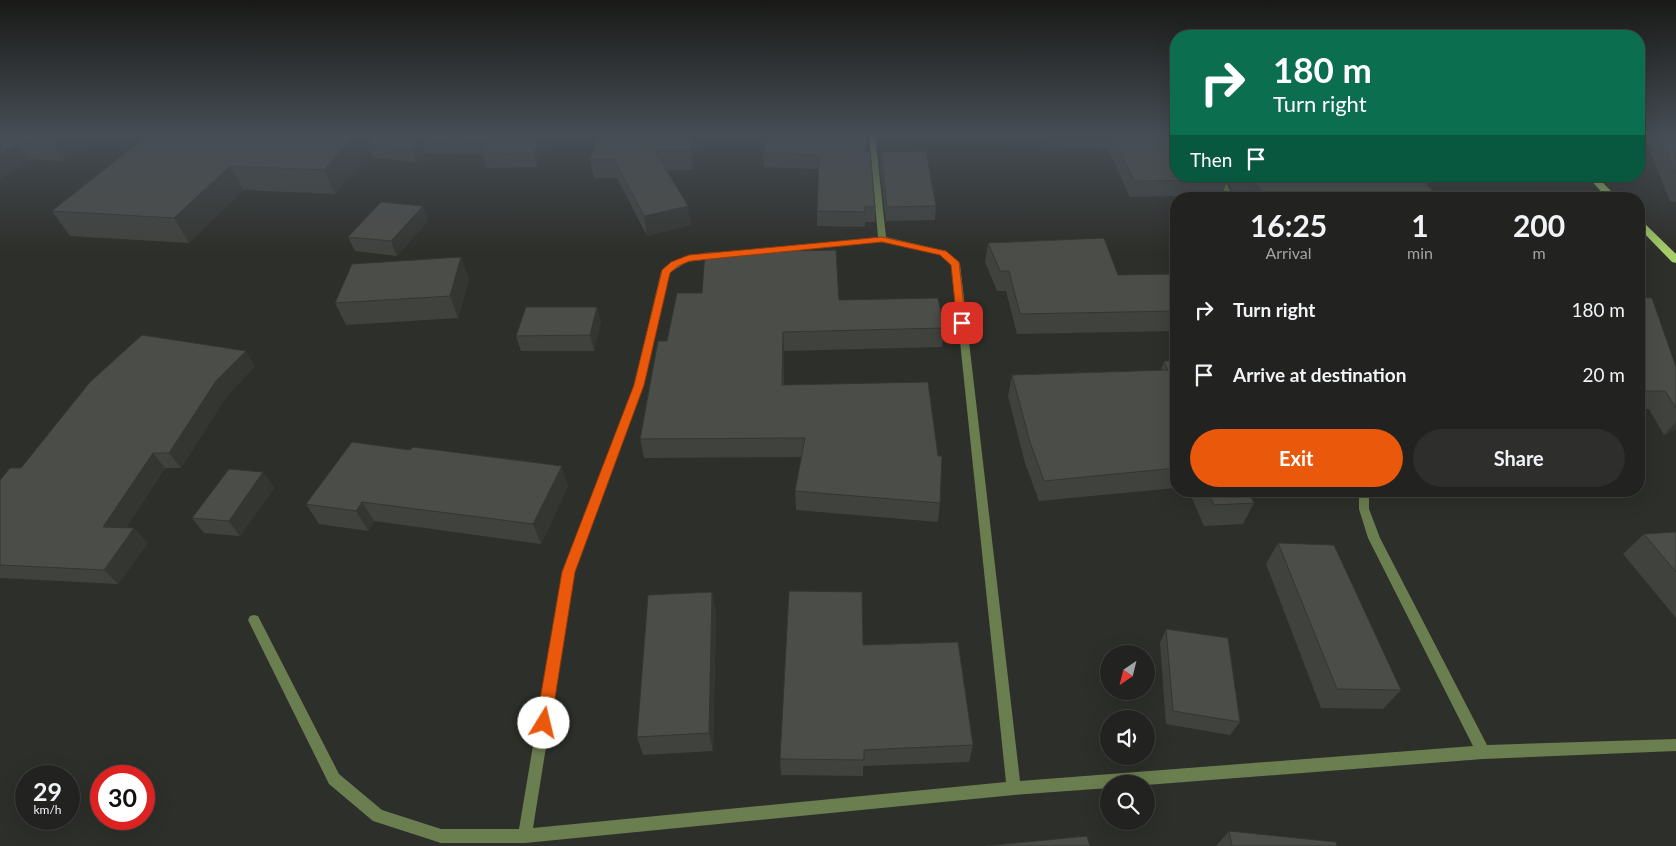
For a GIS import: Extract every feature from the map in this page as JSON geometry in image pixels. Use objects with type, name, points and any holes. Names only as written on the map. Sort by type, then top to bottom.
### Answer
[{"type":"main road","points":[[1597,182],[1607,192]]},
{"type":"main road","points":[[1645,229],[1676,260]]},
{"type":"street","points":[[876,174],[882,239]]},
{"type":"street","points":[[752,253],[882,239],[943,253],[956,264],[1014,788]]},
{"type":"street","points":[[525,836],[568,572],[639,385],[665,272],[674,264],[689,258],[734,254]]},
{"type":"street","points":[[1364,497],[1364,509],[1374,538],[1483,752]]},
{"type":"street","points":[[254,620],[334,779],[378,816],[441,836],[525,836],[1014,788],[1483,752],[1676,745]]},
{"type":"building","points":[[98,174],[221,174],[174,218],[52,211]]},
{"type":"building","points":[[622,174],[669,174],[688,206],[644,216]]},
{"type":"building","points":[[818,174],[872,174],[875,207],[865,207],[865,212],[817,211]]},
{"type":"building","points":[[883,174],[930,174],[936,206],[887,207]]},
{"type":"building","points":[[1131,174],[1170,174],[1170,181],[1134,181]]},
{"type":"building","points":[[1254,182],[1425,182],[1433,192],[1261,192]]},
{"type":"building","points":[[381,202],[423,206],[391,241],[348,237]]},
{"type":"building","points":[[1104,238],[1118,275],[1170,274],[1170,311],[1020,314],[1009,271],[1000,271],[988,243]]},
{"type":"building","points":[[836,250],[839,300],[938,298],[944,328],[783,332],[782,385],[928,382],[938,456],[942,456],[940,503],[795,491],[805,438],[640,439],[658,341],[667,341],[677,293],[702,293],[705,252]]},
{"type":"building","points":[[461,257],[450,296],[335,303],[352,264]]},
{"type":"building","points":[[1645,297],[1652,298],[1676,367],[1676,408],[1665,391],[1645,391]]},
{"type":"building","points":[[526,307],[597,307],[590,335],[516,336]]},
{"type":"building","points":[[142,335],[246,351],[216,381],[169,453],[153,453],[103,527],[134,528],[104,570],[0,565],[0,480],[10,468],[21,468],[90,382]]},
{"type":"building","points":[[1164,361],[1170,361],[1170,469],[1044,481],[1030,442],[1012,375],[1168,370]]},
{"type":"building","points":[[352,442],[410,450],[413,447],[562,466],[533,524],[362,502],[356,511],[306,504]]},
{"type":"building","points":[[229,469],[263,472],[229,521],[192,518]]},
{"type":"building","points":[[1210,497],[1251,497],[1254,503],[1214,505]]},
{"type":"building","points":[[1676,532],[1676,572],[1644,534]]},
{"type":"building","points":[[1278,543],[1334,545],[1401,690],[1337,689]]},
{"type":"building","points":[[789,591],[862,592],[863,645],[958,642],[973,745],[864,750],[864,760],[780,759]]},
{"type":"building","points":[[712,592],[709,733],[637,737],[648,595]]},
{"type":"building","points":[[1166,629],[1228,638],[1240,722],[1173,711]]},
{"type":"building","points":[[1229,831],[1336,842],[1337,846],[1232,846]]},
{"type":"building","points":[[1087,836],[1090,846],[985,846]]},
{"type":"route","points":[[544,723],[568,572],[639,385],[665,272],[674,264],[689,258],[882,239],[943,253],[956,264],[962,323]]}]
